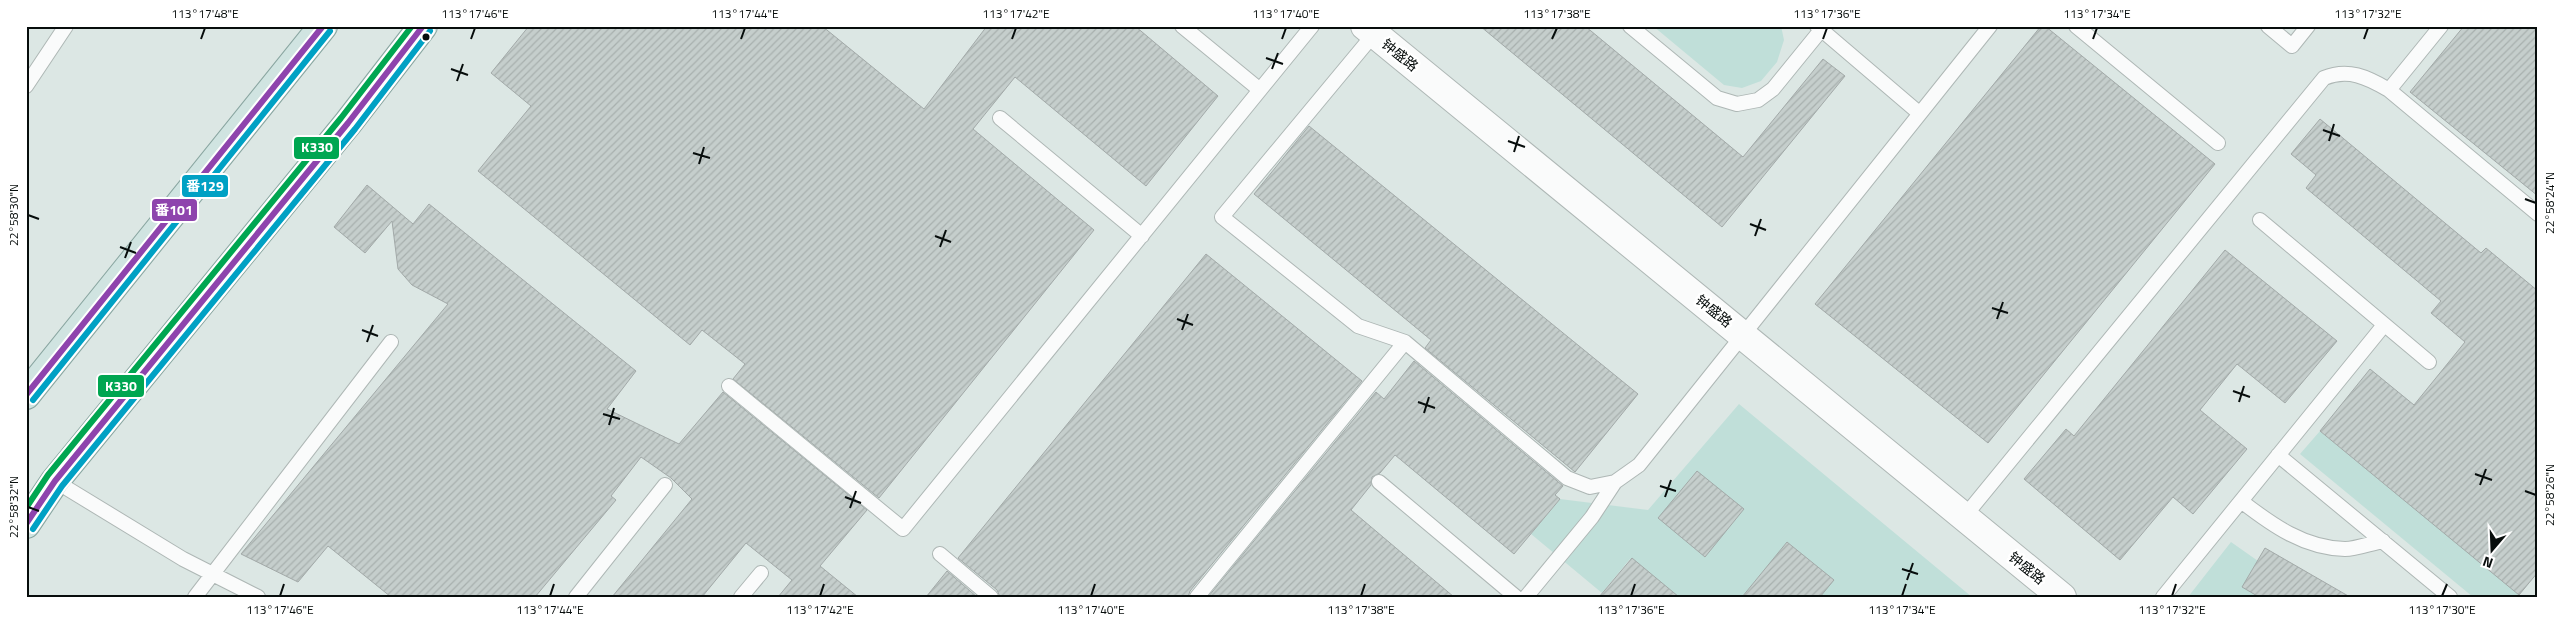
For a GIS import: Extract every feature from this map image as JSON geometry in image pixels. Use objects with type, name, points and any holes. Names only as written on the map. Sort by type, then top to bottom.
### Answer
[{"type":"highway","points":[[26,395],[323,26]]},
{"type":"highway","points":[[26,524],[55,481],[348,123],[423,26]]},
{"type":"street","name":"钟盛路","points":[[1370,30],[2062,597]]},
{"type":"lane","points":[[26,86],[66,26]]},
{"type":"lane","points":[[1182,26],[1260,90]]},
{"type":"lane","points":[[729,386],[903,530],[1312,26]]},
{"type":"lane","points":[[1630,26],[1717,98],[1737,104],[1758,100],[1773,89],[1819,28],[1919,113]]},
{"type":"lane","points":[[1370,30],[1222,218],[1358,326],[1404,342],[1567,478],[1590,487],[1614,482],[1639,465],[1990,26]]},
{"type":"lane","points":[[2076,26],[2218,143]]},
{"type":"lane","points":[[2268,26],[2292,46],[2308,26]]},
{"type":"lane","points":[[2389,90],[2441,26]]},
{"type":"lane","points":[[1964,516],[2324,78],[2337,72],[2355,74],[2370,79],[2389,90],[2538,214]]},
{"type":"lane","points":[[1000,118],[1142,236]]},
{"type":"lane","points":[[2260,220],[2429,362]]},
{"type":"lane","points":[[2163,597],[2384,325]]},
{"type":"lane","points":[[195,597],[391,342]]},
{"type":"lane","points":[[1197,597],[1404,342]]},
{"type":"lane","points":[[2278,455],[2450,597]]},
{"type":"lane","points":[[55,481],[183,559],[258,597]]},
{"type":"lane","points":[[1379,482],[1516,597]]},
{"type":"lane","points":[[1526,597],[1592,517],[1614,482]]},
{"type":"lane","points":[[576,597],[665,485]]},
{"type":"lane","points":[[2241,502],[2276,528],[2312,544],[2346,549],[2383,541]]},
{"type":"lane","points":[[940,554],[991,597]]},
{"type":"lane","points":[[741,597],[761,573]]},
{"type":"shaded area","points":[[1653,26],[1781,26],[1784,40],[1777,62],[1761,81],[1742,88],[1724,85]]},
{"type":"shaded area","points":[[1739,404],[1972,597],[1676,597],[1630,559],[1602,593],[1531,534],[1560,499],[1648,510]]},
{"type":"shaded area","points":[[2320,431],[2522,597],[2473,597],[2300,454]]},
{"type":"shaded area","points":[[2231,542],[2285,580],[2329,597],[2188,597]]},
{"type":"building","points":[[529,26],[822,26],[924,109],[987,26],[1135,26],[1218,96],[1146,186],[1015,77],[973,129],[1094,230],[879,498],[733,379],[745,364],[702,330],[690,345],[478,171],[531,106],[491,73]]},
{"type":"building","points":[[1480,26],[1585,26],[1743,157],[1823,59],[1845,76],[1722,227]]},
{"type":"building","points":[[2041,26],[2045,26],[2215,164],[1988,443],[1815,304]]},
{"type":"building","points":[[2464,26],[2538,26],[2538,196],[2410,92]]},
{"type":"building","points":[[2320,119],[2481,253],[2486,248],[2538,291],[2538,572],[2519,595],[2320,431],[2370,369],[2414,405],[2465,342],[2431,313],[2441,301],[2306,188],[2316,175],[2291,154]]},
{"type":"building","points":[[1309,126],[1638,394],[1575,472],[1425,348],[1431,340],[1254,194]]},
{"type":"building","points":[[367,185],[413,224],[429,204],[636,371],[607,409],[679,444],[723,392],[867,510],[820,566],[858,597],[778,597],[792,580],[746,543],[702,597],[612,597],[692,499],[671,478],[641,457],[611,496],[616,500],[535,597],[391,597],[328,546],[298,582],[241,554],[448,304],[412,285],[398,269],[392,221],[365,253],[334,227]]},
{"type":"building","points":[[2225,250],[2337,341],[2285,403],[2237,364],[2200,410],[2247,449],[2193,514],[2173,497],[2120,560],[2024,479],[2066,429],[2074,436]]},
{"type":"building","points":[[1206,254],[1362,381],[1190,591],[1188,597],[1000,597],[997,590],[958,558]]},
{"type":"building","points":[[1414,361],[1563,486],[1555,495],[1560,499],[1514,554],[1395,455],[1380,473],[1372,477],[1371,485],[1351,510],[1454,597],[1208,597],[1376,392],[1384,399]]},
{"type":"building","points":[[1697,471],[1744,509],[1705,557],[1658,518]]},
{"type":"building","points":[[1787,542],[1834,580],[1820,597],[1742,597]]},
{"type":"building","points":[[2265,548],[2350,597],[2259,597],[2242,587]]},
{"type":"building","points":[[1632,558],[1679,597],[1599,597]]},
{"type":"building","points":[[947,571],[977,597],[926,597]]},
{"type":"transit line","name":"番101","points":[[26,395],[323,26]]},
{"type":"transit line","name":"K330","points":[[26,508],[48,475],[341,118],[412,26]]},
{"type":"transit line","name":"番101","points":[[26,524],[55,481],[348,123],[423,26]]},
{"type":"transit line","name":"番129","points":[[33,400],[330,31]]},
{"type":"transit line","name":"番129","points":[[33,529],[62,486],[355,129],[430,31]]}]
